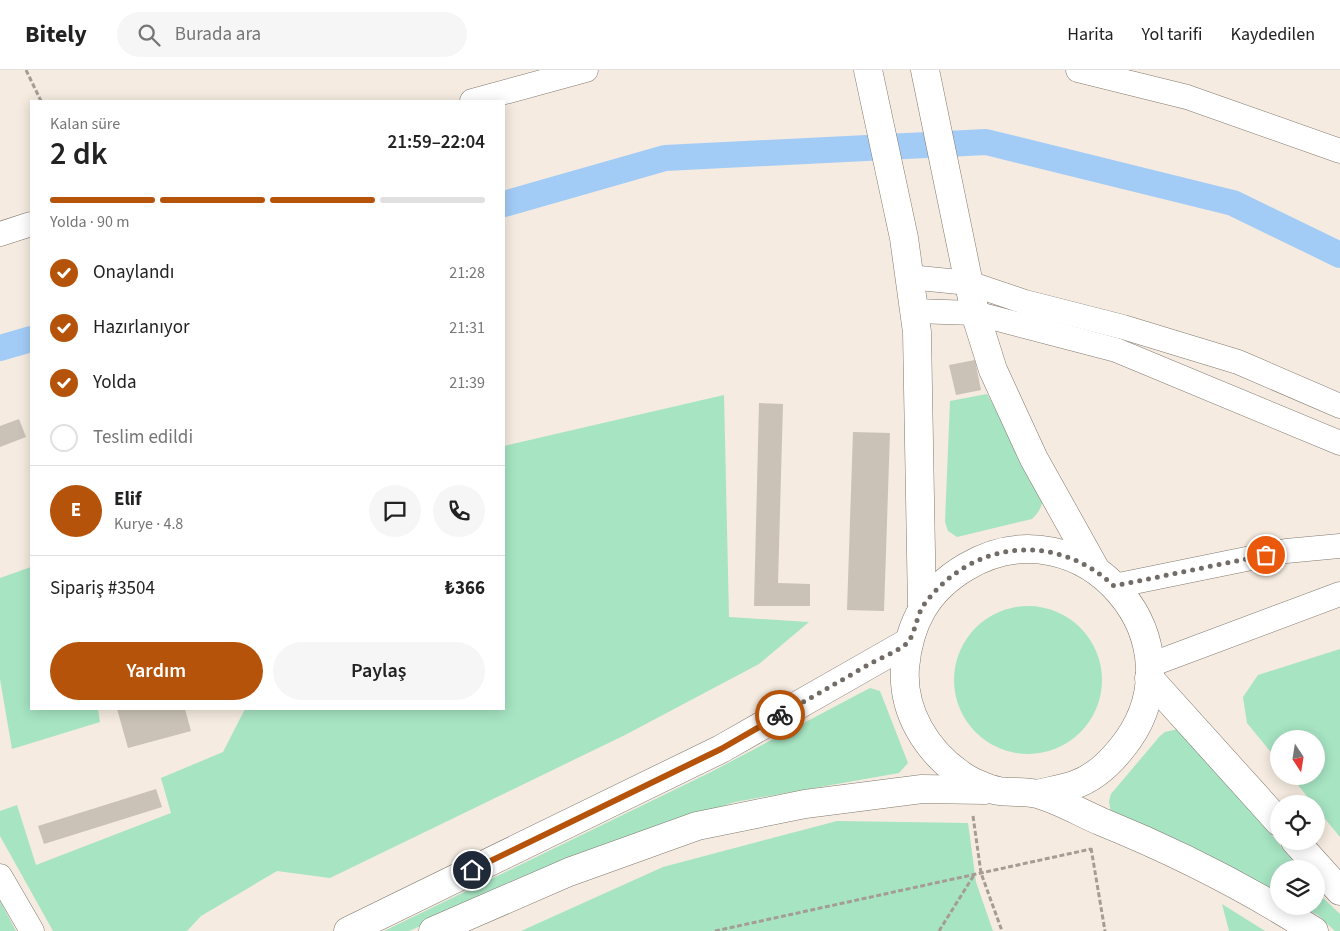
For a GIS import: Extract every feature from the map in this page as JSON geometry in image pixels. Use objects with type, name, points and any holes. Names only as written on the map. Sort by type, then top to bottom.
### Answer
[{"type":"street","points":[[476,100],[586,70]]},
{"type":"street","points":[[868,70],[904,238],[917,332],[922,608]]},
{"type":"street","points":[[925,70],[975,313],[993,370],[1034,458],[1105,578]]},
{"type":"street","points":[[1078,70],[1187,97],[1340,151]]},
{"type":"street","points":[[0,234],[30,224]]},
{"type":"street","points":[[909,277],[969,283],[1025,302],[1123,327],[1238,362],[1340,406]]},
{"type":"street","points":[[914,311],[975,313],[1116,350],[1340,443]]},
{"type":"street","points":[[1105,578],[1286,551],[1340,546]]},
{"type":"street","points":[[433,931],[569,872],[697,826],[805,804],[922,788],[1037,794],[1075,785],[1109,764],[1134,733],[1147,700],[1150,671],[1143,631],[1125,596],[1105,578],[1060,553],[1020,549],[982,558],[948,578],[922,608],[907,643],[904,682],[913,718],[928,743],[933,751],[962,776],[997,791]]},
{"type":"street","points":[[1150,671],[1340,594]]},
{"type":"street","points":[[348,931],[721,749],[907,643]]},
{"type":"street","points":[[1150,671],[1270,811]]},
{"type":"street","points":[[1037,794],[1132,834],[1214,872],[1314,931]]},
{"type":"street","points":[[1303,850],[1340,890]]},
{"type":"street","points":[[0,876],[32,931]]},
{"type":"path","points":[[26,70],[41,100]]},
{"type":"path","points":[[973,811],[981,873],[1002,931]]},
{"type":"path","points":[[1092,844],[1091,849],[1105,931]]},
{"type":"path","points":[[715,931],[1091,849]]},
{"type":"path","points":[[939,931],[974,874]]},
{"type":"green space","points":[[987,394],[1043,494],[1042,505],[1032,519],[957,537],[948,531],[945,522],[950,401]]},
{"type":"green space","points":[[724,395],[729,617],[809,622],[759,664],[625,735],[330,878],[277,871],[201,916],[187,931],[53,931],[0,836],[0,811],[17,805],[36,865],[171,813],[161,778],[223,752],[244,710],[505,710],[505,446]]},
{"type":"green space","points":[[30,567],[30,710],[98,710],[100,722],[12,749],[0,679],[0,578]]},
{"type":"green space","points":[[1028,606],[1056,612],[1080,628],[1096,652],[1102,680],[1096,708],[1080,732],[1056,748],[1028,754],[1000,748],[976,732],[960,708],[954,680],[960,652],[976,628],[1000,612]]},
{"type":"green space","points":[[1340,649],[1340,837],[1325,819],[1325,795],[1306,795],[1298,785],[1325,785],[1325,730],[1270,730],[1270,751],[1247,723],[1243,697],[1258,675]]},
{"type":"green space","points":[[870,688],[880,691],[908,763],[899,773],[735,802],[614,842],[409,931],[384,931],[711,772]]},
{"type":"green space","points":[[1178,729],[1196,739],[1270,832],[1270,850],[1284,850],[1292,860],[1270,860],[1270,892],[1111,814],[1109,801],[1111,794],[1165,732]]},
{"type":"green space","points":[[837,821],[968,823],[976,882],[993,931],[521,931],[663,867]]},
{"type":"green space","points":[[1325,900],[1340,914],[1340,931],[1335,931],[1318,915],[1325,915]]},
{"type":"green space","points":[[0,901],[16,931],[0,931]]},
{"type":"green space","points":[[1222,904],[1265,931],[1229,931]]},
{"type":"building","points":[[975,360],[981,390],[956,395],[949,365]]},
{"type":"building","points":[[759,403],[783,404],[778,583],[810,584],[810,606],[754,606]]},
{"type":"building","points":[[19,419],[26,437],[0,447],[0,426]]},
{"type":"building","points":[[853,432],[890,433],[884,611],[847,610]]},
{"type":"building","points":[[117,710],[185,710],[191,731],[128,748]]},
{"type":"building","points":[[156,789],[162,807],[44,844],[38,826]]},
{"type":"waterway","points":[[505,204],[665,158],[986,142],[1233,203],[1340,255]]},
{"type":"waterway","points":[[0,348],[30,339]]},
{"type":"way so far","points":[[780,715],[907,643],[922,608],[948,578],[982,558],[1020,549],[1060,553],[1096,570],[1114,586],[1266,555]]},
{"type":"route","points":[[472,870],[721,749],[780,715]]}]
